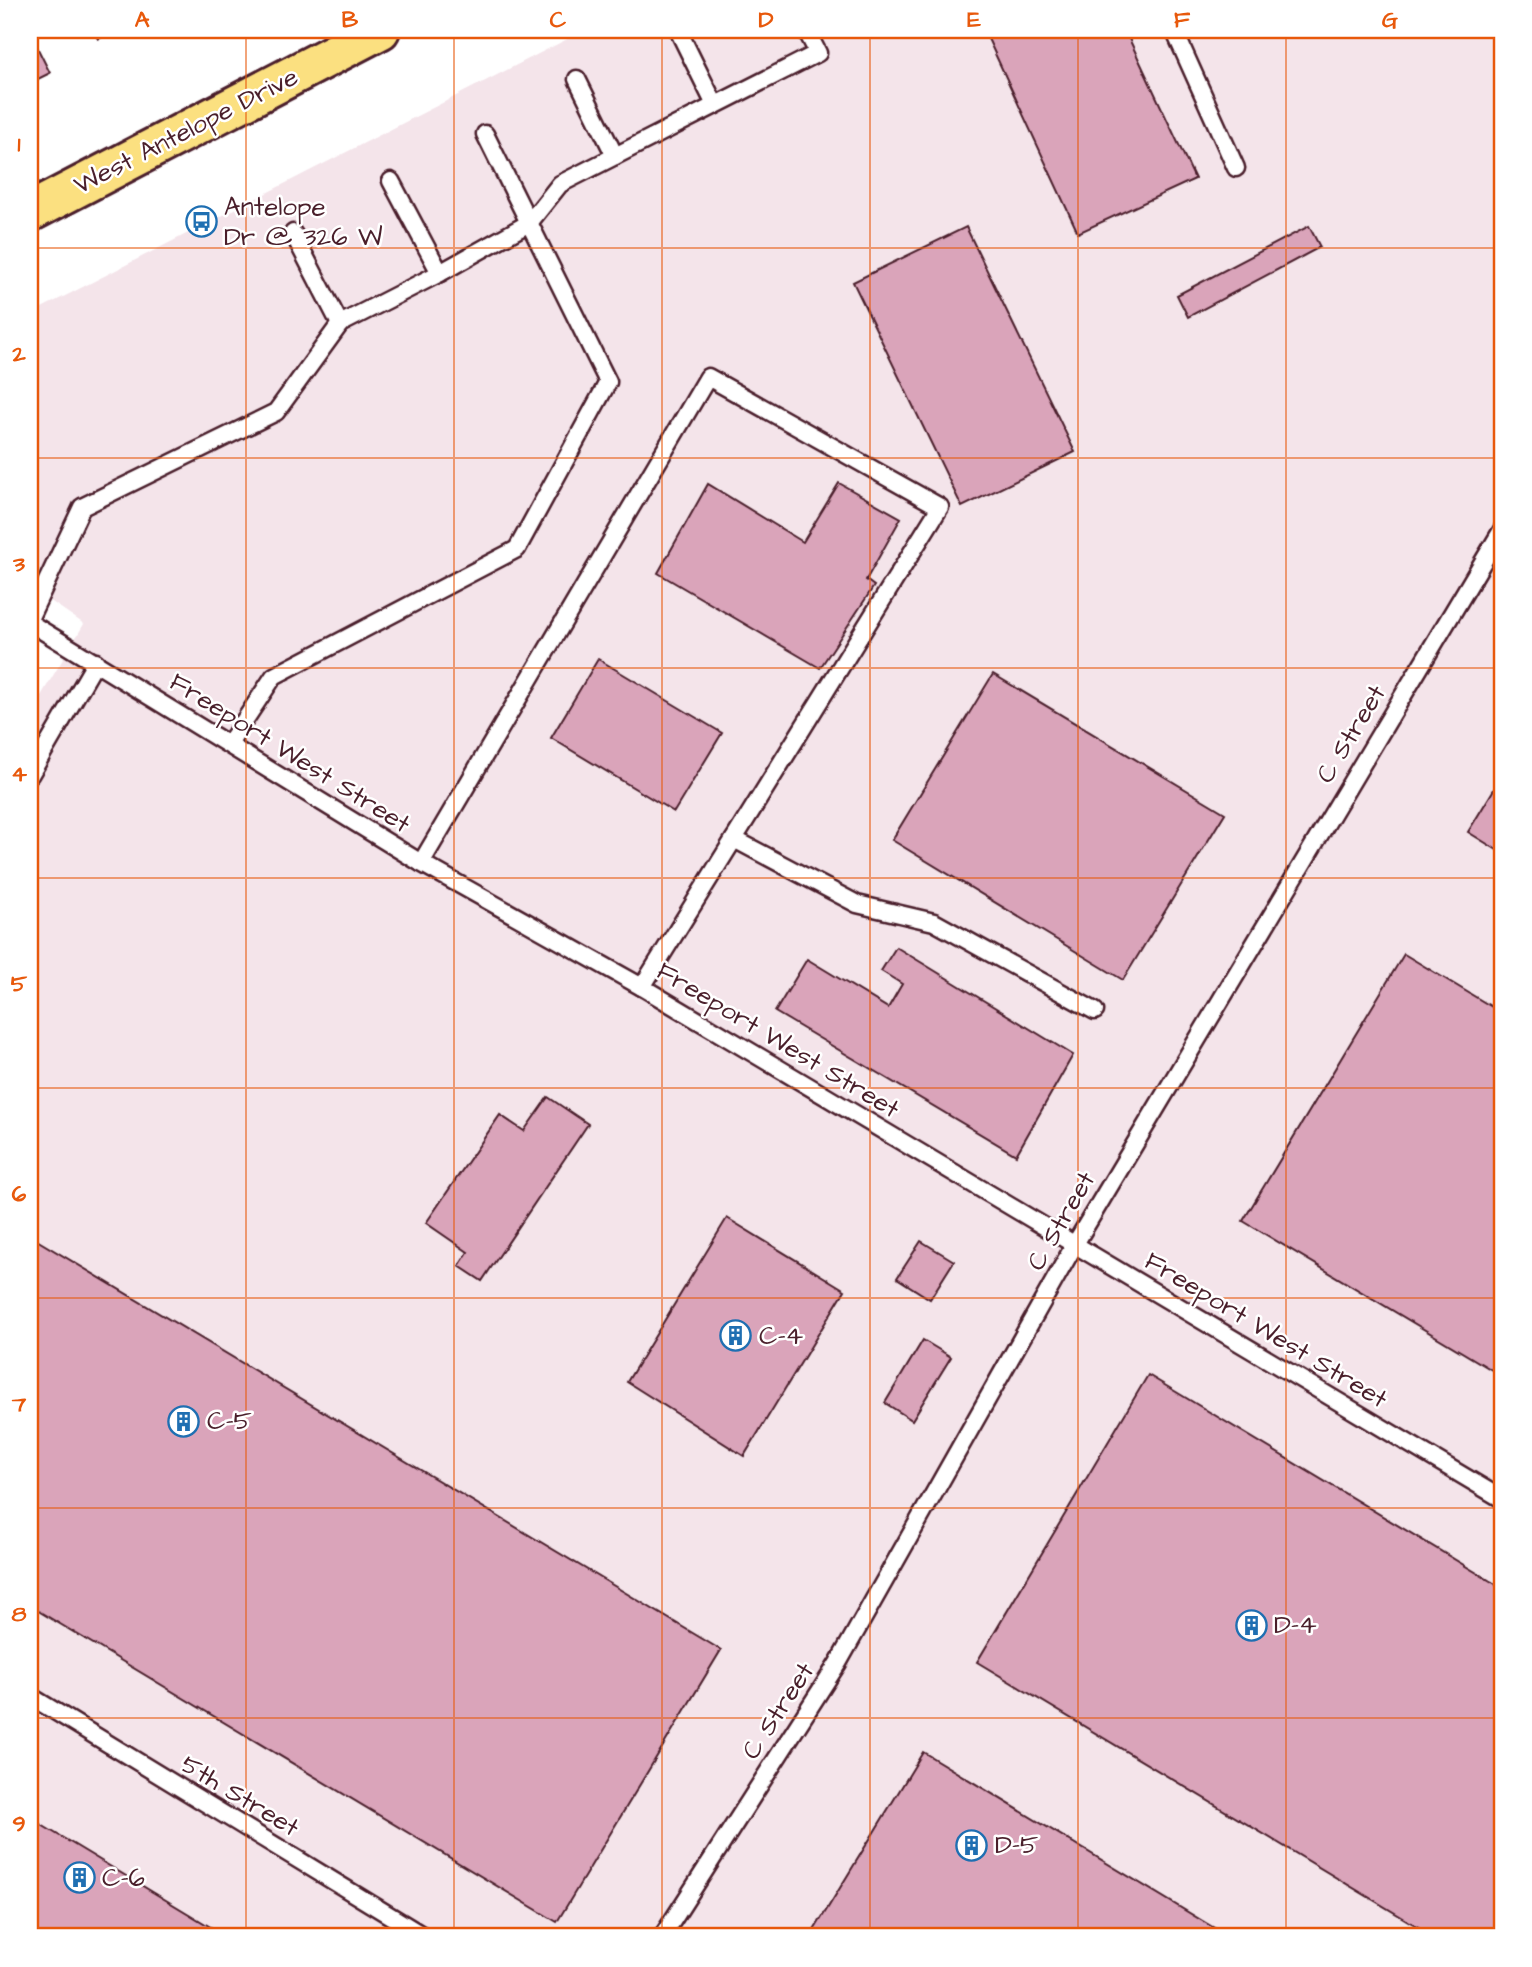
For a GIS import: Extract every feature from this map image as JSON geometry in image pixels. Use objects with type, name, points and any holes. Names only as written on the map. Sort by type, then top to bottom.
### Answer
[{"type":"main road","name":"West Antelope Drive","points":[[30,212],[380,30]]},
{"type":"lane","points":[[678,30],[715,105]]},
{"type":"lane","points":[[30,617],[82,507],[276,412],[340,324],[440,273],[529,223],[559,184],[818,53],[806,30]]},
{"type":"lane","points":[[1174,30],[1236,168]]},
{"type":"lane","points":[[577,79],[615,156]]},
{"type":"lane","points":[[229,744],[274,676],[517,549],[608,382],[485,134]]},
{"type":"lane","points":[[391,181],[440,273]]},
{"type":"lane","points":[[293,233],[340,324]]},
{"type":"lane","points":[[421,863],[708,377],[940,507],[642,987]]},
{"type":"lane","name":"C Street","points":[[662,1937],[838,1663],[1075,1244],[1502,530]]},
{"type":"lane","name":"Freeport West Street","points":[[30,623],[421,863],[642,987],[1502,1499]]},
{"type":"lane","points":[[30,775],[96,662]]},
{"type":"lane","points":[[734,839],[857,904],[934,922],[1095,1011]]},
{"type":"lane","name":"5th Street","points":[[30,1696],[425,1937]]},
{"type":"shaded area","points":[[585,30],[1502,30],[1502,1937],[30,1937],[30,714],[84,624],[30,587],[30,314]]},
{"type":"building","points":[[93,30],[117,30],[98,39]]},
{"type":"building","points":[[984,30],[1125,30],[1195,179],[1078,233]]},
{"type":"building","points":[[30,33],[50,73],[30,83]]},
{"type":"building","points":[[1309,226],[1320,247],[1188,317],[1177,295]]},
{"type":"building","points":[[966,227],[1075,452],[962,507],[853,282]]},
{"type":"building","points":[[839,483],[901,518],[866,580],[874,586],[820,668],[658,573],[708,484],[803,542]]},
{"type":"building","points":[[598,659],[722,733],[674,812],[551,738]]},
{"type":"building","points":[[993,674],[1225,813],[1123,980],[892,840]]},
{"type":"building","points":[[1502,776],[1502,853],[1468,832]]},
{"type":"building","points":[[896,947],[1073,1055],[1016,1155],[775,1012],[807,959],[888,1008],[902,984],[881,971]]},
{"type":"building","points":[[1404,954],[1502,1013],[1502,1376],[1243,1221]]},
{"type":"building","points":[[548,1097],[588,1124],[482,1281],[459,1266],[468,1252],[426,1223],[500,1115],[524,1131]]},
{"type":"building","name":"C-4","points":[[727,1218],[845,1290],[744,1456],[627,1382]]},
{"type":"building","name":"C-5","points":[[30,1236],[721,1650],[557,1922],[30,1606]]},
{"type":"building","points":[[921,1241],[954,1261],[930,1299],[897,1278]]},
{"type":"building","points":[[923,1340],[951,1357],[912,1420],[885,1403]]},
{"type":"building","name":"D-4","points":[[1148,1375],[1502,1588],[1502,1937],[1435,1937],[977,1662]]},
{"type":"building","name":"D-5","points":[[923,1752],[1229,1937],[810,1937]]},
{"type":"building","name":"C-6","points":[[30,1818],[227,1937],[30,1937]]},
{"type":"place","name":"Antelope Dr @ 326 W","points":[[201,222]]},
{"type":"place","name":"C-4","points":[[736,1336]]},
{"type":"place","name":"C-5","points":[[184,1421]]},
{"type":"place","name":"D-4","points":[[1251,1625]]},
{"type":"place","name":"D-5","points":[[972,1845]]},
{"type":"place","name":"C-6","points":[[79,1878]]}]
